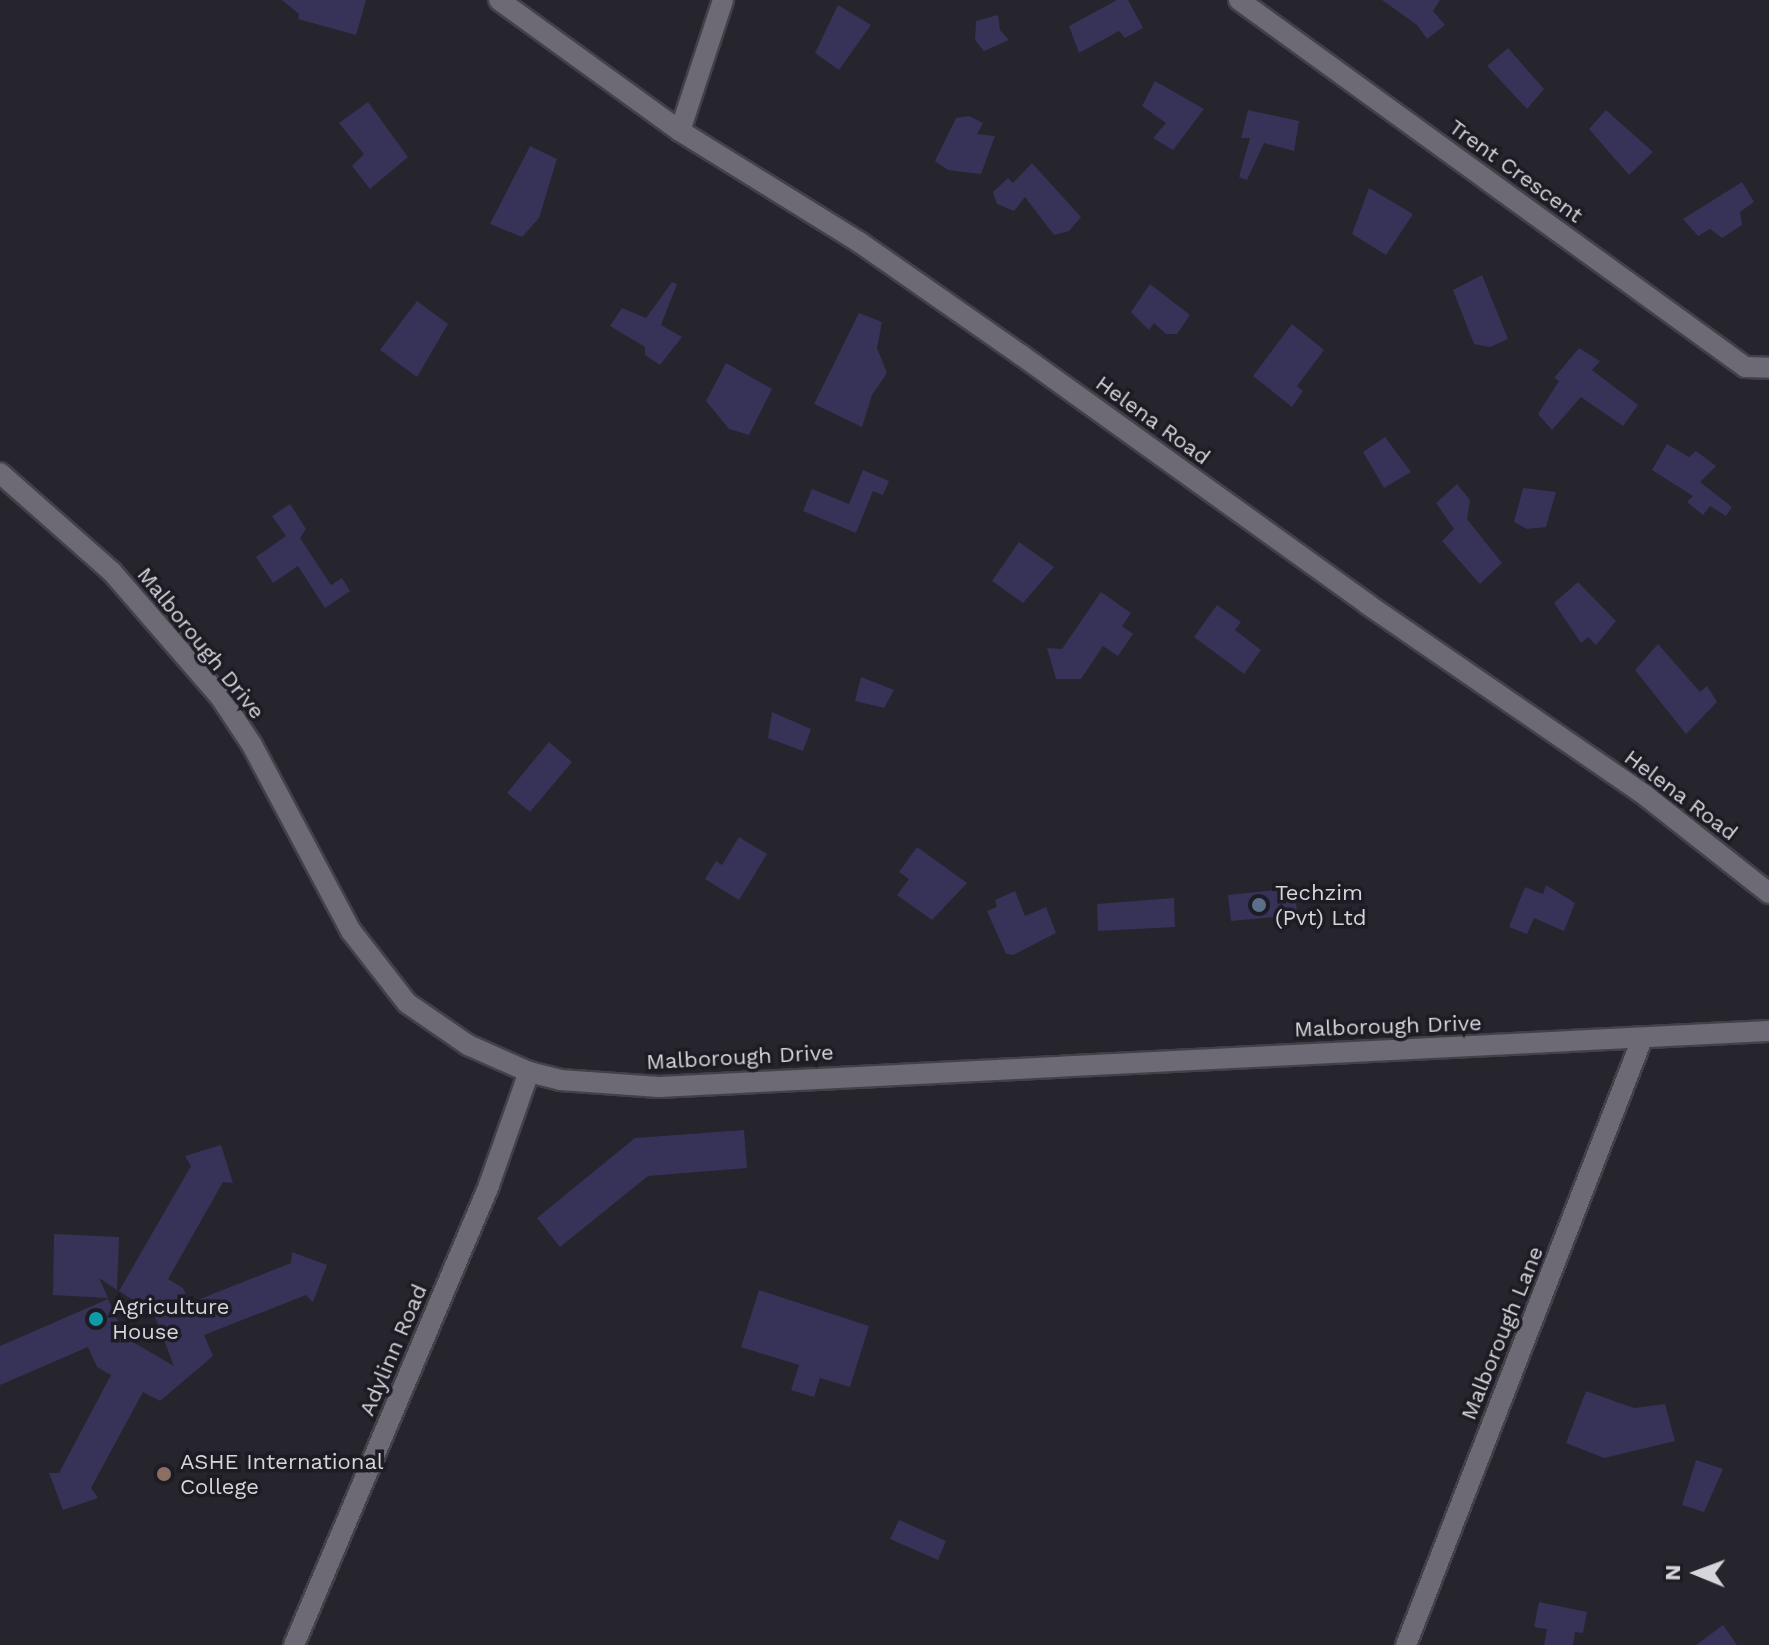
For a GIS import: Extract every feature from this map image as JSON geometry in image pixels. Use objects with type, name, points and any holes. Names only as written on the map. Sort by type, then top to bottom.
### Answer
[{"type":"street","name":"Helena Road","points":[[499,0],[680,131],[859,242],[1021,355],[1367,604],[1646,796],[1769,893]]},
{"type":"street","points":[[680,131],[723,0]]},
{"type":"street","name":"Trent Crescent","points":[[1239,0],[1745,367],[1769,368]]},
{"type":"street","name":"Malborough Drive","points":[[0,473],[112,572],[221,698],[259,757],[351,931],[407,1003],[468,1045],[529,1072],[560,1080],[659,1087],[1769,1031]]},
{"type":"street","name":"Malborough Lane","points":[[1406,1645],[1642,1039]]},
{"type":"street","name":"Adylinn Road","points":[[294,1645],[489,1185],[529,1072]]},
{"type":"building","points":[[282,0],[366,0],[356,35],[298,19],[299,14]]},
{"type":"building","points":[[1117,0],[1128,0],[1143,28],[1125,38],[1119,31],[1079,53],[1069,26]]},
{"type":"building","points":[[1382,0],[1440,0],[1433,11],[1445,25],[1427,39],[1417,25]]},
{"type":"building","points":[[838,5],[871,25],[839,70],[815,53]]},
{"type":"building","points":[[998,15],[1000,30],[1009,40],[984,51],[975,40],[976,21]]},
{"type":"building","points":[[1508,48],[1544,89],[1527,109],[1487,66]]},
{"type":"building","points":[[1155,81],[1204,109],[1173,150],[1153,138],[1166,123],[1142,106]]},
{"type":"building","points":[[368,102],[408,157],[370,189],[352,166],[364,154],[339,123]]},
{"type":"building","points":[[1248,110],[1299,121],[1294,151],[1264,143],[1247,180],[1239,177],[1250,138],[1241,138]]},
{"type":"building","points":[[1606,110],[1653,152],[1629,175],[1589,129]]},
{"type":"building","points":[[969,116],[983,123],[977,134],[995,136],[981,174],[948,170],[935,161],[956,118]]},
{"type":"building","points":[[530,146],[557,159],[539,218],[522,237],[490,224]]},
{"type":"building","points":[[1032,163],[1081,217],[1069,231],[1054,235],[1025,197],[1014,211],[997,204],[993,192],[1008,178],[1013,183]]},
{"type":"building","points":[[1742,182],[1754,202],[1740,212],[1742,225],[1722,238],[1710,229],[1698,236],[1683,219]]},
{"type":"building","points":[[1369,188],[1413,214],[1386,255],[1352,234]]},
{"type":"building","points":[[1482,275],[1508,339],[1490,347],[1474,344],[1453,290]]},
{"type":"building","points":[[672,282],[677,284],[661,325],[682,337],[660,365],[645,355],[645,347],[610,326],[622,308],[646,318]]},
{"type":"building","points":[[1150,284],[1190,315],[1177,334],[1166,334],[1154,323],[1149,330],[1131,312]]},
{"type":"building","points":[[417,301],[448,324],[417,377],[380,350]]},
{"type":"building","points":[[859,313],[882,322],[877,348],[887,373],[872,395],[862,427],[814,404]]},
{"type":"building","points":[[1292,324],[1324,350],[1297,386],[1303,391],[1292,407],[1253,376]]},
{"type":"building","points":[[1579,348],[1600,361],[1592,370],[1638,405],[1623,426],[1581,397],[1552,430],[1538,414],[1559,381],[1554,378]]},
{"type":"building","points":[[726,363],[772,389],[749,435],[729,429],[706,401]]},
{"type":"building","points":[[1385,437],[1411,472],[1384,488],[1363,452]]},
{"type":"building","points":[[1667,444],[1689,457],[1696,451],[1716,466],[1700,482],[1732,507],[1726,516],[1710,506],[1703,515],[1687,502],[1693,496],[1652,470]]},
{"type":"building","points":[[863,470],[889,481],[883,495],[873,491],[856,533],[803,511],[812,489],[849,504]]},
{"type":"building","points":[[1457,484],[1470,500],[1467,519],[1502,563],[1480,584],[1442,541],[1454,529],[1436,503]]},
{"type":"building","points":[[1523,488],[1556,492],[1546,527],[1527,529],[1514,522]]},
{"type":"building","points":[[290,504],[306,529],[300,538],[331,585],[342,578],[350,591],[325,608],[298,566],[273,583],[256,557],[286,536],[272,516]]},
{"type":"building","points":[[1019,542],[1054,567],[1023,603],[992,581]]},
{"type":"building","points":[[1578,582],[1616,621],[1596,645],[1588,637],[1581,643],[1554,603]]},
{"type":"building","points":[[1101,592],[1131,613],[1122,626],[1133,634],[1118,656],[1103,646],[1081,679],[1056,679],[1047,648],[1062,649]]},
{"type":"building","points":[[1217,605],[1241,622],[1235,630],[1261,650],[1244,674],[1194,637]]},
{"type":"building","points":[[1658,644],[1700,692],[1707,686],[1717,702],[1686,734],[1635,670]]},
{"type":"building","points":[[861,677],[894,690],[884,708],[855,701]]},
{"type":"building","points":[[772,712],[811,729],[803,751],[768,738]]},
{"type":"building","points":[[549,742],[572,762],[530,812],[507,793]]},
{"type":"building","points":[[739,837],[767,854],[739,900],[705,879],[716,861],[722,865]]},
{"type":"building","points":[[917,847],[967,883],[932,920],[897,895],[909,879],[899,872]]},
{"type":"building","points":[[1546,885],[1575,903],[1564,931],[1534,918],[1527,934],[1509,927],[1525,887],[1543,894]]},
{"type":"building","points":[[1295,888],[1297,915],[1231,921],[1228,895]]},
{"type":"building","points":[[1015,891],[1025,916],[1046,907],[1056,933],[1013,955],[1006,954],[987,911],[997,907],[995,900]]},
{"type":"building","points":[[1174,898],[1175,927],[1098,931],[1097,904]]},
{"type":"building","points":[[744,1130],[747,1168],[648,1176],[560,1247],[537,1218],[635,1138]]},
{"type":"building","points":[[221,1145],[233,1183],[223,1182],[168,1279],[183,1288],[190,1303],[291,1263],[292,1252],[327,1265],[313,1302],[306,1295],[204,1335],[213,1356],[160,1401],[143,1392],[91,1488],[98,1498],[63,1510],[49,1473],[59,1473],[111,1375],[97,1367],[88,1347],[0,1385],[0,1346],[108,1299],[126,1338],[174,1366],[154,1314],[119,1291],[191,1166],[185,1156]]},
{"type":"building","points":[[54,1234],[119,1237],[117,1290],[99,1278],[108,1298],[53,1295]]},
{"type":"building","points":[[759,1290],[869,1326],[850,1387],[820,1378],[814,1397],[791,1390],[799,1365],[741,1347]]},
{"type":"building","points":[[1586,1391],[1634,1408],[1665,1404],[1675,1441],[1604,1458],[1566,1443]]},
{"type":"building","points":[[1696,1460],[1723,1469],[1704,1512],[1682,1505]]},
{"type":"building","points":[[899,1520],[946,1541],[938,1560],[890,1539]]},
{"type":"building","points":[[1539,1602],[1587,1612],[1583,1633],[1575,1632],[1573,1645],[1544,1645],[1547,1629],[1534,1627]]},
{"type":"building","points":[[1723,1625],[1737,1645],[1696,1645]]},
{"type":"place","name":"Techzim (Pvt) Ltd","points":[[1259,905]]},
{"type":"place","name":"Agriculture House","points":[[96,1319]]},
{"type":"place","name":"ASHE International College","points":[[164,1474]]}]
